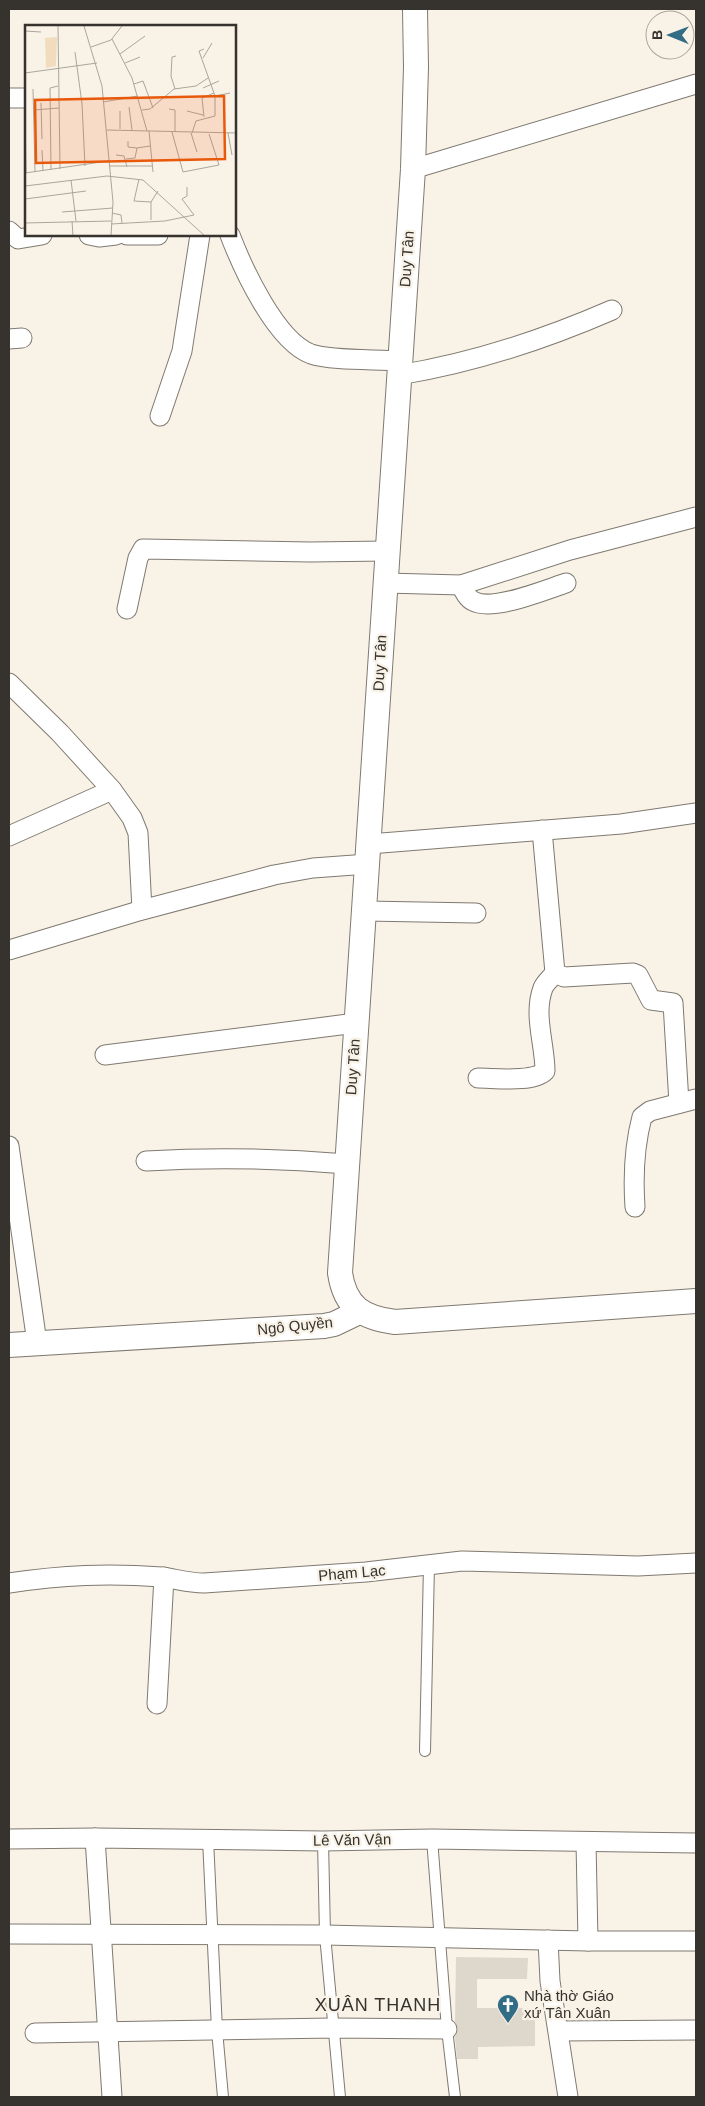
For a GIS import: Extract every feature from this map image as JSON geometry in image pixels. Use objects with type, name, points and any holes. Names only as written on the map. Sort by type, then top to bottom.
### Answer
[{"type":"street","name":"Duy Tân","points":[[359,1312],[342,1285],[340,1273],[413,169],[416,68],[415,9]]},
{"type":"street","points":[[413,169],[696,84]]},
{"type":"street","points":[[9,98],[25,98]]},
{"type":"street","points":[[9,231],[18,239],[36,236]]},
{"type":"street","points":[[94,236],[108,236]]},
{"type":"street","points":[[160,416],[182,351],[200,236]]},
{"type":"street","points":[[231,236],[267,307],[292,342],[314,355],[399,368],[468,362],[535,342],[612,310]]},
{"type":"street","points":[[385,583],[461,586],[570,550],[696,517]]},
{"type":"street","points":[[127,609],[138,558],[143,549],[310,552],[387,551]]},
{"type":"street","points":[[461,586],[472,601],[482,604],[496,603],[566,584]]},
{"type":"street","points":[[9,683],[60,732],[112,790],[132,818],[138,833],[142,910]]},
{"type":"street","points":[[9,836],[112,790]]},
{"type":"street","points":[[9,950],[142,910],[274,875],[313,868],[369,854],[542,830],[621,824],[696,813]]},
{"type":"street","points":[[478,1078],[540,1076],[545,1071],[540,1001],[543,987],[555,973],[542,830]]},
{"type":"street","points":[[365,911],[476,913]]},
{"type":"street","points":[[555,973],[564,977],[633,973],[638,975],[651,1000],[673,1003],[688,1101],[650,1112],[642,1117],[636,1138],[633,1183],[635,1207]]},
{"type":"street","points":[[105,1054],[356,1023]]},
{"type":"street","points":[[9,1146],[37,1343]]},
{"type":"street","points":[[146,1161],[219,1157],[275,1158],[347,1164]]},
{"type":"street","points":[[359,1312],[373,1319],[395,1322],[696,1301]]},
{"type":"street","name":"Ngô Quyền","points":[[9,1345],[324,1326],[334,1324],[359,1312]]},
{"type":"street","name":"Phạm Lạc","points":[[9,1583],[84,1574],[164,1578],[204,1583],[366,1572],[485,1560],[638,1566],[696,1562]]},
{"type":"street","points":[[157,1704],[164,1578]]},
{"type":"street","points":[[95,1838],[99,1935],[109,2031],[112,2097]]},
{"type":"street","name":"Lê Văn Vận","points":[[9,1839],[95,1838],[323,1841],[432,1839],[696,1843]]},
{"type":"street","points":[[586,1842],[588,1941]]},
{"type":"street","points":[[9,1934],[325,1935],[588,1941],[696,1941]]},
{"type":"street","points":[[548,1940],[550,1975],[568,2097]]},
{"type":"street","points":[[35,2033],[333,2028],[447,2029]]},
{"type":"street","points":[[559,2030],[696,2030]]},
{"type":"lane","points":[[425,1751],[429,1565]]},
{"type":"lane","points":[[208,1839],[217,2030],[223,2097]]},
{"type":"lane","points":[[432,1839],[447,2029],[455,2097]]},
{"type":"lane","points":[[323,1841],[325,1935],[340,2097]]},
{"type":"building","points":[[456,1957],[528,1958],[527,1979],[477,1979],[477,2008],[535,2008],[535,2046],[478,2047],[478,2059],[457,2059],[455,2037],[458,2030],[455,2021]]},
{"type":"place","name":"Nhà thờ Giáo xứ Tân Xuân","points":[[508,2024]]},
{"type":"district","name":"XUÂN THANH","points":[[378,2005]]}]
